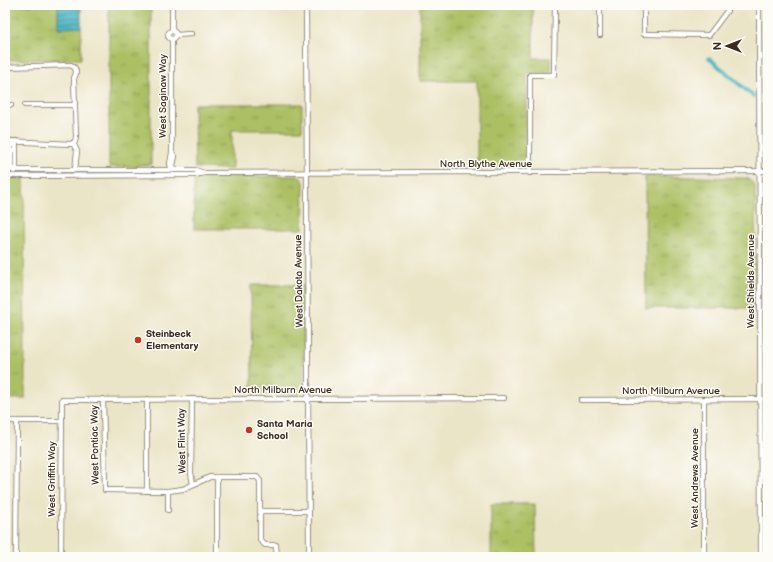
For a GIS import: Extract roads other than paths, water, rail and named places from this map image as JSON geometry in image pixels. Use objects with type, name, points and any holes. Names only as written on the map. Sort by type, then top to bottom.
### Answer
[{"type":"street","points":[[172,5],[172,31],[176,35]]},
{"type":"street","name":"West Dakota Avenue","points":[[306,5],[309,557]]},
{"type":"street","points":[[530,173],[530,75],[554,75],[555,5]]},
{"type":"street","points":[[600,5],[600,35]]},
{"type":"street","points":[[644,5],[644,34],[709,35],[727,12],[727,5]]},
{"type":"street","name":"West Shields Avenue","points":[[759,5],[762,557]]},
{"type":"street","name":"West Saginaw Way","points":[[172,31],[168,35],[172,39],[172,153],[170,164],[172,170]]},
{"type":"street","points":[[172,39],[176,35],[191,34]]},
{"type":"street","points":[[5,67],[71,65],[74,67],[76,72],[74,78],[76,140],[73,143]]},
{"type":"street","points":[[5,105],[11,105]]},
{"type":"street","points":[[25,105],[75,105]]},
{"type":"street","points":[[5,141],[73,143]]},
{"type":"street","points":[[13,170],[14,141]]},
{"type":"street","points":[[73,143],[77,151],[75,170]]},
{"type":"street","name":"North Blythe Avenue","points":[[5,170],[195,170],[204,173]]},
{"type":"street","name":"North Blythe Avenue","points":[[5,175],[11,173],[13,170]]},
{"type":"street","points":[[88,170],[88,176]]},
{"type":"street","name":"North Blythe Avenue","points":[[138,176],[141,174],[168,174],[172,170]]},
{"type":"street","name":"North Blythe Avenue","points":[[5,175],[138,176],[195,175],[204,173],[768,172]]},
{"type":"street","name":"North Milburn Avenue","points":[[62,400],[504,398]]},
{"type":"street","name":"West Pontiac Way","points":[[103,399],[105,490],[147,491]]},
{"type":"street","points":[[147,399],[147,491],[168,491],[183,488],[202,480],[218,476],[256,476],[259,478],[260,540],[265,544],[276,545],[277,557]]},
{"type":"street","name":"West Flint Way","points":[[192,399],[191,473],[193,484]]},
{"type":"street","name":"West Andrews Avenue","points":[[704,399],[704,557]]},
{"type":"street","name":"North Milburn Avenue","points":[[581,400],[761,399]]},
{"type":"street","name":"West Griffith Way","points":[[61,557],[62,400]]},
{"type":"street","points":[[5,421],[61,421]]},
{"type":"street","points":[[16,557],[17,421]]},
{"type":"street","points":[[217,557],[218,476]]},
{"type":"street","points":[[168,491],[168,510]]},
{"type":"street","points":[[260,511],[308,511]]},
{"type":"water","points":[[58,5],[81,5],[81,27],[58,28]]},
{"type":"waterway","points":[[709,58],[753,96]]},
{"type":"place","name":"Steinbeck Elementary","points":[[138,340]]},
{"type":"place","name":"Santa Maria School","points":[[249,430]]}]
